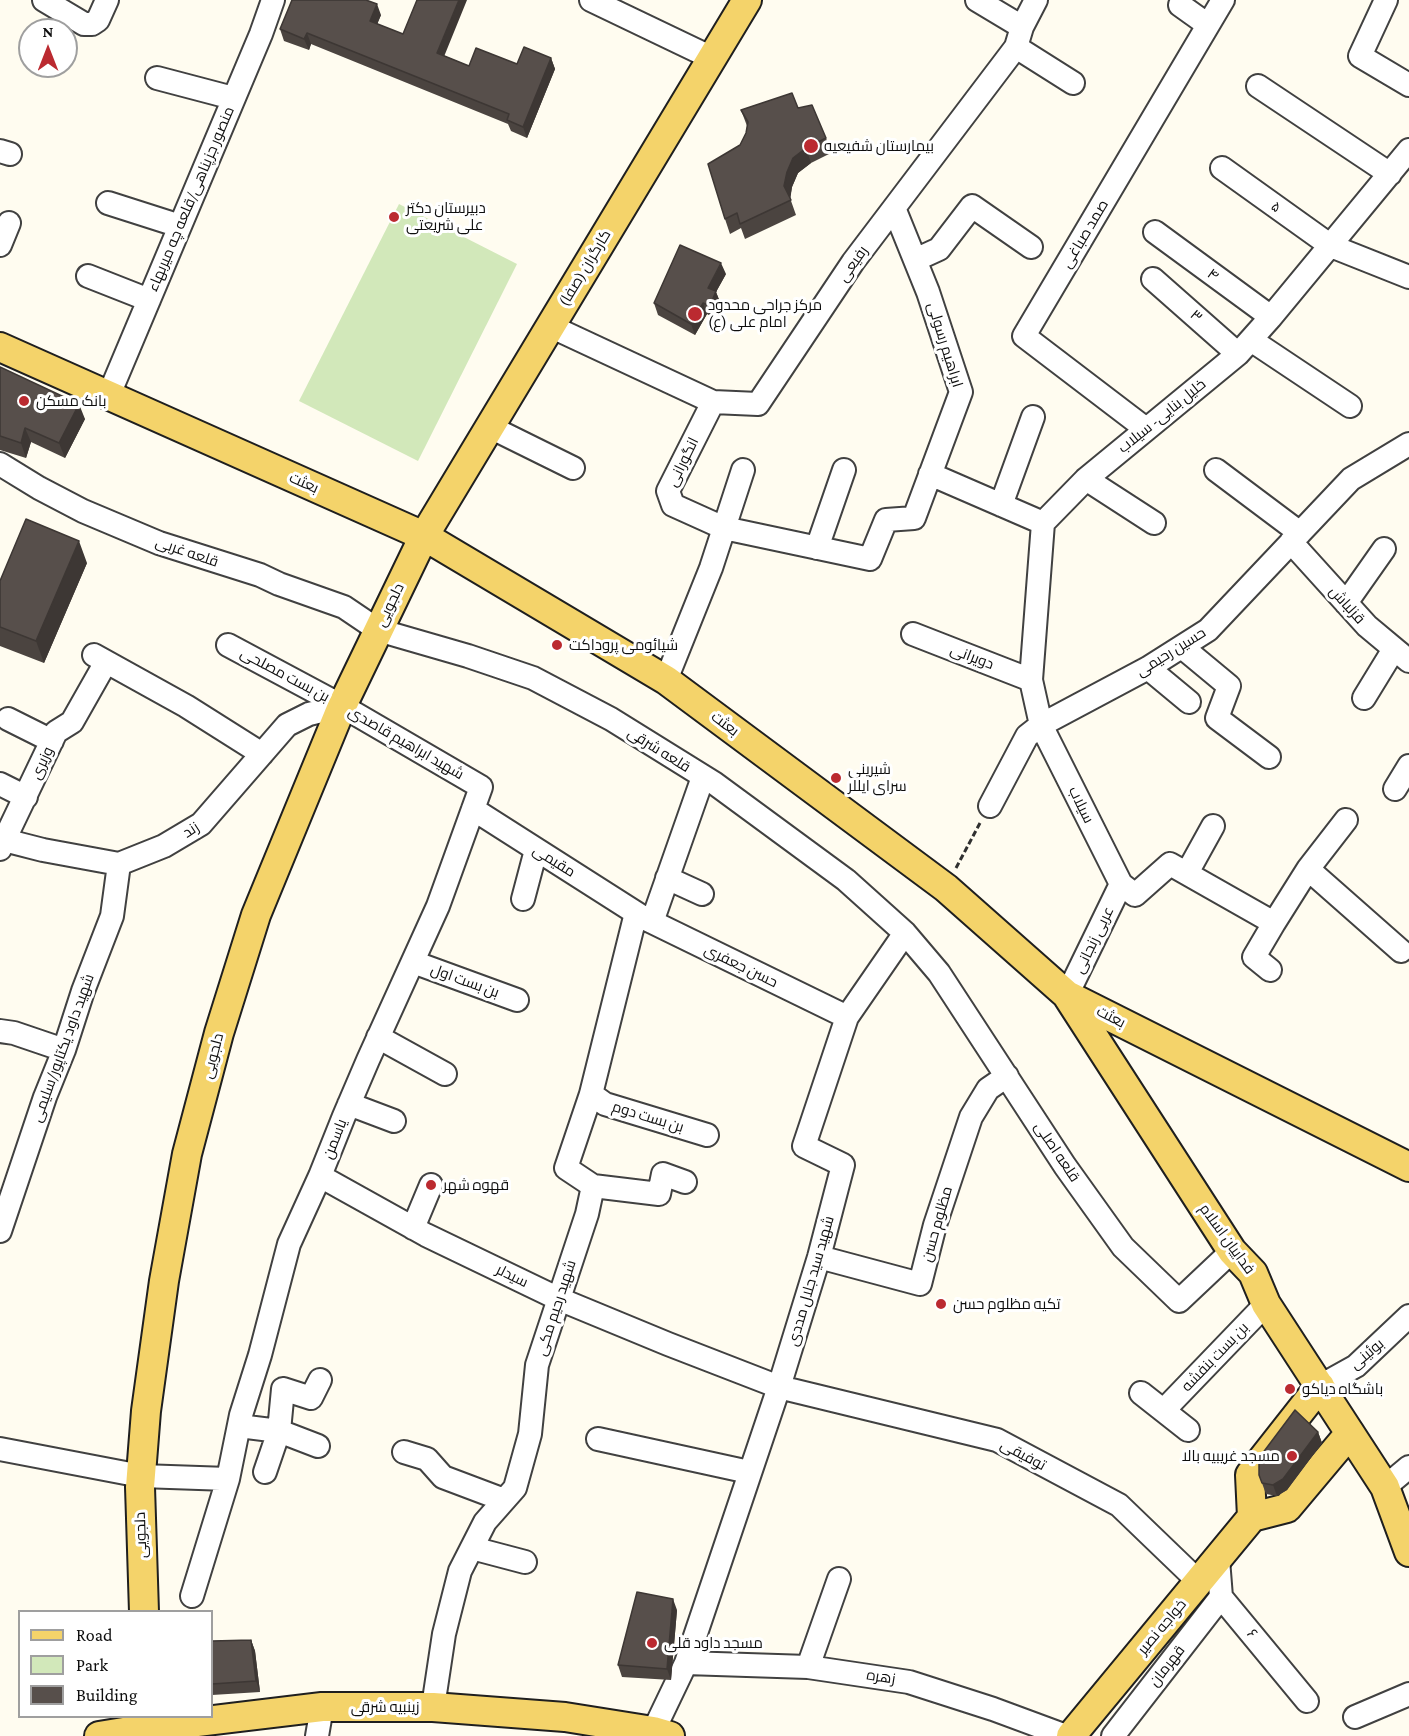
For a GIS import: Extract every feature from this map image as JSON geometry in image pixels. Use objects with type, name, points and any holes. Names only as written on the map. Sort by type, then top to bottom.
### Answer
[{"type":"main road","name":"کارگران (صفا)","points":[[424,536],[747,0]]},
{"type":"main road","name":"بعثت","points":[[0,348],[424,536],[666,680],[946,888],[1067,995],[1409,1167]]},
{"type":"main road","name":"دلجویی","points":[[144,1610],[141,1476],[146,1411],[164,1281],[187,1154],[219,1033],[256,915],[342,706],[424,536]]},
{"type":"main road","name":"فداییان اسلام","points":[[1067,995],[1232,1251],[1253,1273],[1266,1304],[1385,1487],[1409,1552]]},
{"type":"main road","points":[[1320,1386],[1250,1475],[1252,1517],[1287,1508],[1350,1433]]},
{"type":"main road","name":"خواجه نصیر","points":[[1071,1736],[1210,1589],[1218,1559],[1252,1517]]},
{"type":"main road","name":"زینبیه شرقی","points":[[128,1730],[322,1707],[433,1707],[565,1717],[658,1734]]},
{"type":"street","points":[[44,0],[84,24],[92,24],[98,20],[107,0]]},
{"type":"street","name":"منصور جزپناهی/قلعه چه میربهاء","points":[[108,397],[273,0]]},
{"type":"street","points":[[591,0],[712,58]]},
{"type":"street","points":[[977,0],[1073,83]]},
{"type":"street","name":"رفیعی","points":[[550,326],[712,402],[758,404],[853,262],[1019,37],[1036,0]]},
{"type":"street","name":"صمد صباغی","points":[[1146,429],[1024,336],[1223,0]]},
{"type":"street","points":[[1386,0],[1360,56],[1409,85]]},
{"type":"street","points":[[1180,5],[1208,25]]},
{"type":"street","points":[[157,78],[233,98]]},
{"type":"street","points":[[1258,86],[1390,174]]},
{"type":"street","name":"خلیل بنایی- سیلاب","points":[[1043,523],[1086,479],[1245,347],[1409,150]]},
{"type":"street","name":"۵","points":[[1222,168],[1331,246],[1409,278]]},
{"type":"street","points":[[108,202],[180,226]]},
{"type":"street","points":[[915,260],[939,249],[972,206],[1031,247]]},
{"type":"street","name":"ابراهیم رسولی","points":[[894,207],[928,292],[961,392],[914,518]]},
{"type":"street","points":[[0,245],[9,223]]},
{"type":"street","name":"۴","points":[[1155,232],[1271,318]]},
{"type":"street","points":[[88,276],[149,300]]},
{"type":"street","name":"۳","points":[[1153,279],[1245,347],[1350,406]]},
{"type":"street","name":"انگورانی","points":[[712,402],[668,491],[673,505],[724,528],[870,559],[886,520],[914,518]]},
{"type":"street","points":[[1001,505],[1033,417]]},
{"type":"street","points":[[490,427],[573,468]]},
{"type":"street","name":"حسین رحیمی","points":[[990,806],[1027,736],[1041,725],[1148,668],[1208,630],[1351,479],[1409,444]]},
{"type":"street","name":"قلعه غربی","points":[[0,464],[39,489],[83,511],[159,543],[260,575],[344,607],[378,630]]},
{"type":"street","points":[[666,680],[711,568],[743,470]]},
{"type":"street","points":[[818,548],[844,470]]},
{"type":"street","points":[[1216,470],[1295,538]]},
{"type":"street","points":[[930,474],[1043,523],[1030,680],[1041,725]]},
{"type":"street","points":[[1086,479],[1154,523]]},
{"type":"street","name":"قزلباش","points":[[1295,538],[1366,626],[1402,655]]},
{"type":"street","points":[[1346,603],[1384,549]]},
{"type":"street","name":"قلعه شرقی","points":[[378,630],[533,678],[611,719],[714,783],[846,880],[905,933]]},
{"type":"street","name":"دویرانی","points":[[913,634],[1030,680]]},
{"type":"street","name":"بن بست مصلحی","points":[[228,645],[342,706]]},
{"type":"street","points":[[1182,646],[1228,686],[1217,718],[1269,757]]},
{"type":"street","points":[[1364,698],[1402,655]]},
{"type":"street","name":"وزیری","points":[[2,843],[56,732],[72,722],[100,658],[186,706],[262,754]]},
{"type":"street","points":[[1148,668],[1189,702]]},
{"type":"street","name":"زند","points":[[119,864],[164,846],[201,824],[287,725],[309,714],[342,706]]},
{"type":"street","name":"شهید ابراهیم قاصدی","points":[[342,706],[481,787],[473,809]]},
{"type":"street","points":[[8,719],[52,741]]},
{"type":"street","name":"سیلاب","points":[[1041,725],[1121,884]]},
{"type":"street","points":[[1395,789],[1409,766]]},
{"type":"street","points":[[685,1182],[663,1174],[659,1194],[592,1186],[566,1168],[591,1094],[644,918],[667,878],[703,777]]},
{"type":"street","points":[[0,784],[26,797]]},
{"type":"street","name":"مقیمی","points":[[473,809],[644,918]]},
{"type":"street","name":"یاسمن","points":[[192,1596],[228,1479],[239,1426],[289,1244],[378,1037],[438,906],[473,809]]},
{"type":"street","points":[[1270,970],[1254,957],[1308,869],[1346,820]]},
{"type":"street","points":[[1187,873],[1213,826]]},
{"type":"street","points":[[2,843],[119,864]]},
{"type":"street","points":[[523,898],[536,850]]},
{"type":"street","name":"شهید داود یکتاپور/سلیمی","points":[[0,1231],[6,1190],[64,1050],[83,991],[112,916],[119,864]]},
{"type":"street","points":[[1121,884],[1135,895],[1170,864],[1274,923]]},
{"type":"street","points":[[1308,869],[1401,951]]},
{"type":"street","points":[[667,878],[702,894]]},
{"type":"street","name":"عربی زنجانی","points":[[1067,995],[1121,884]]},
{"type":"street","name":"حسن جعفری","points":[[644,918],[847,1017]]},
{"type":"street","name":"شهید سید جلال مددی","points":[[658,1734],[686,1663],[779,1387],[819,1257],[843,1165],[804,1146],[847,1017],[905,933]]},
{"type":"street","name":"قلعه اصلی","points":[[905,933],[939,973],[1065,1166],[1123,1247],[1179,1301],[1232,1251]]},
{"type":"street","name":"بن بست اول","points":[[412,962],[517,1000]]},
{"type":"street","points":[[0,1031],[14,1033],[64,1050]]},
{"type":"street","points":[[378,1037],[445,1074]]},
{"type":"street","name":"مظلوم حسن","points":[[819,1257],[920,1284],[935,1225],[971,1117],[988,1089],[1007,1076]]},
{"type":"street","name":"بن بست دوم","points":[[591,1094],[605,1104],[707,1136]]},
{"type":"street","points":[[349,1104],[394,1121]]},
{"type":"street","name":"سیدلر","points":[[320,1176],[413,1228],[559,1299],[779,1387]]},
{"type":"street","points":[[413,1228],[431,1185]]},
{"type":"street","name":"شهید رحیم مکی","points":[[433,1707],[444,1634],[460,1571],[485,1522],[515,1488],[530,1434],[537,1365],[587,1214],[592,1186]]},
{"type":"street","name":"بن بست بنفشه","points":[[1164,1410],[1266,1304]]},
{"type":"street","name":"بوئینی","points":[[1320,1386],[1356,1366],[1409,1316]]},
{"type":"street","points":[[265,1472],[279,1431],[283,1389],[311,1398],[320,1380]]},
{"type":"street","name":"توفیقی","points":[[779,1387],[997,1440],[1008,1448],[1119,1505],[1210,1589]]},
{"type":"street","points":[[1141,1393],[1188,1430]]},
{"type":"street","points":[[239,1426],[279,1431],[318,1446]]},
{"type":"street","points":[[598,1439],[749,1472]]},
{"type":"street","points":[[0,1449],[141,1476],[228,1479]]},
{"type":"street","points":[[404,1452],[427,1459],[443,1477],[504,1500]]},
{"type":"street","points":[[1385,1487],[1409,1467]]},
{"type":"street","points":[[472,1548],[525,1562]]},
{"type":"street","points":[[808,1667],[839,1579]]},
{"type":"street","name":"۶","points":[[1210,1589],[1306,1701]]},
{"type":"street","name":"قهرمان","points":[[1113,1736],[1210,1589]]},
{"type":"street","name":"زهره","points":[[686,1663],[808,1667],[909,1682],[1066,1736]]},
{"type":"street","points":[[1355,1717],[1409,1694]]},
{"type":"street","points":[[317,1736],[322,1707]]},
{"type":"path","points":[[946,888],[990,806]]},
{"type":"green space","points":[[399,204],[517,264],[418,461],[299,401]]},
{"type":"building","points":[[292,0],[366,0],[377,4],[370,21],[403,34],[417,0],[459,0],[437,53],[469,66],[476,48],[517,64],[524,47],[551,58],[523,127],[507,120],[509,114],[307,33],[304,39],[280,29]]},
{"type":"building","points":[[792,93],[798,108],[812,105],[826,138],[806,148],[793,158],[784,186],[791,200],[740,224],[737,213],[725,219],[708,164],[740,145],[748,122],[741,110]]},
{"type":"building","points":[[680,245],[721,263],[708,288],[716,291],[710,306],[703,303],[691,324],[654,303]]},
{"type":"building","name":"بانک مسکن","points":[[0,367],[79,404],[59,443],[25,428],[21,443],[0,436]]},
{"type":"building","points":[[26,519],[79,541],[36,641],[0,627],[0,581]]},
{"type":"building","name":"مسجد غریبیه بالا","points":[[1295,1410],[1318,1432],[1283,1479],[1273,1485],[1262,1483],[1259,1475],[1259,1458]]},
{"type":"building","name":"مسجد داود قلی","points":[[637,1592],[673,1599],[667,1669],[618,1665]]},
{"type":"building","points":[[251,1640],[256,1681],[213,1684],[213,1641]]},
{"type":"place","name":"بیمارستان شفیعیه","points":[[811,146]]},
{"type":"place","name":"دبیرستان دکتر علی شریعتی","points":[[394,217]]},
{"type":"place","name":"مرکز جراحی محدود امام علی (ع)","points":[[695,314]]},
{"type":"place","name":"بانک مسکن","points":[[24,401]]},
{"type":"place","name":"شیائومی پروداکت","points":[[557,645]]},
{"type":"place","name":"شیرینی سرای ایللر","points":[[836,778]]},
{"type":"place","name":"قهوه شهر","points":[[431,1185]]},
{"type":"place","name":"تکیه مظلوم حسن","points":[[941,1304]]},
{"type":"place","name":"باشگاه دیاکو","points":[[1290,1389]]},
{"type":"place","name":"مسجد غریبیه بالا","points":[[1292,1456]]},
{"type":"place","name":"مسجد داود قلی","points":[[652,1643]]}]
